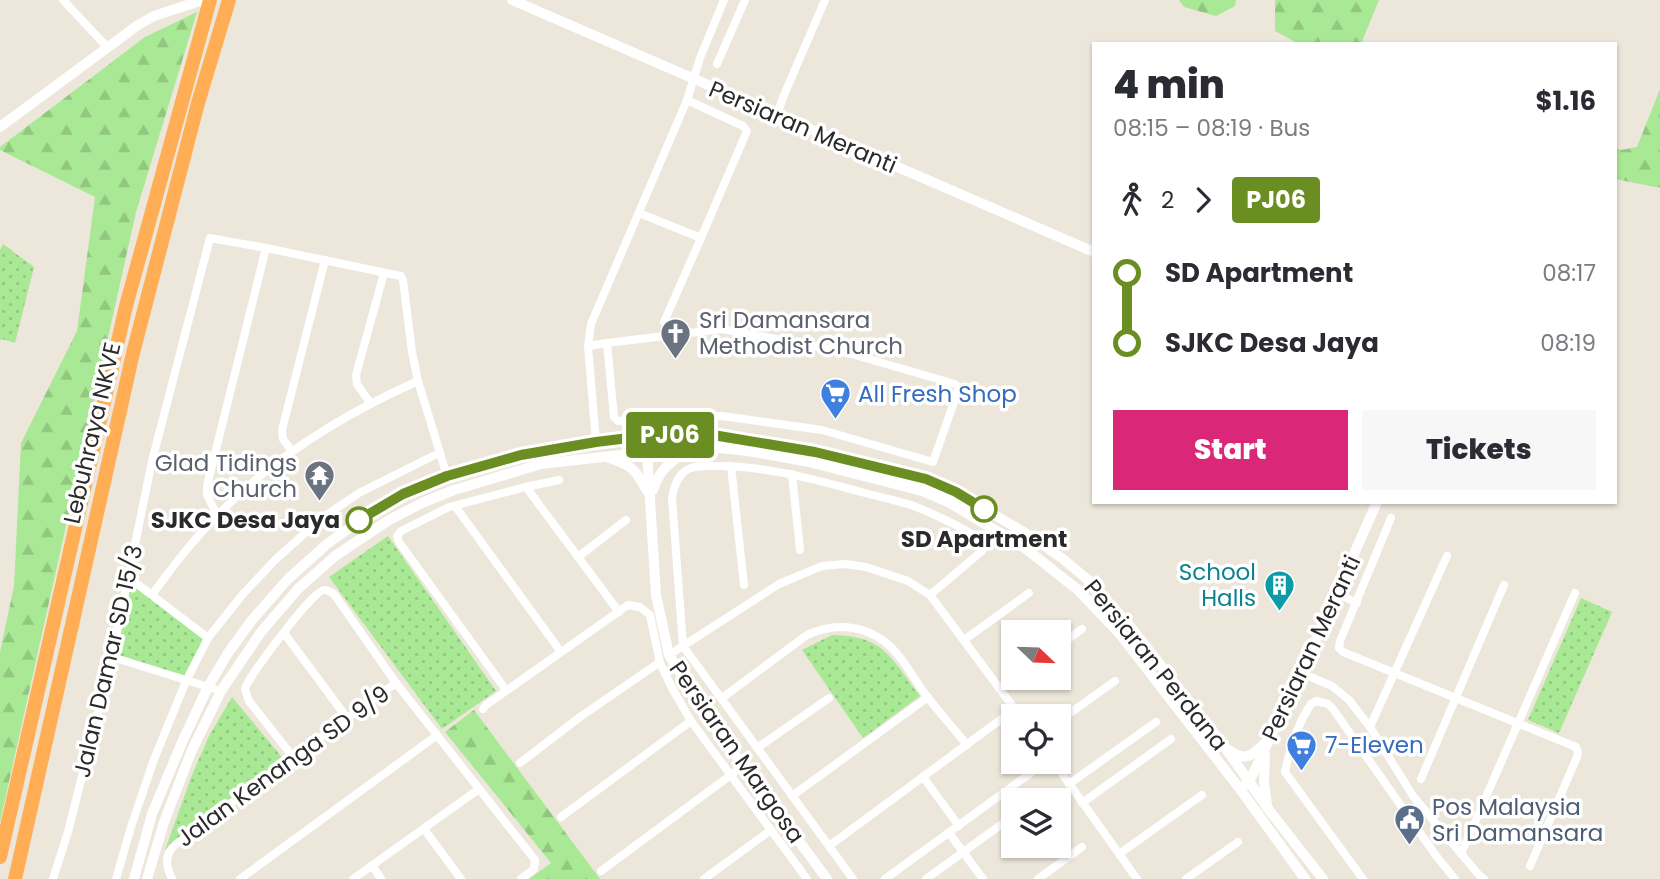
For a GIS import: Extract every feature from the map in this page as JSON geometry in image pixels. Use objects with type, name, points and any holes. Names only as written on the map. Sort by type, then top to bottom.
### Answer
[{"type":"highway","name":"Lebuhraya NKVE","points":[[0,858],[126,306],[210,0]]},
{"type":"highway","name":"Lebuhraya NKVE","points":[[15,879],[133,352],[198,103],[229,0]]},
{"type":"main road","points":[[0,127],[138,25],[154,16],[203,0]]},
{"type":"main road","name":"Persiaran Meranti","points":[[517,1],[1092,252]]},
{"type":"main road","points":[[600,442],[639,445],[648,451],[650,445],[657,442],[691,434]]},
{"type":"main road","name":"Persiaran Perdana","points":[[134,878],[152,814],[208,687],[252,620],[288,579],[327,544],[403,494],[447,476],[521,455],[645,436],[691,434],[815,452],[926,479],[956,492],[1032,537],[1087,579],[1130,626],[1224,746],[1244,786],[1269,810],[1323,879]]},
{"type":"main road","points":[[650,497],[663,468],[691,447]]},
{"type":"main road","name":"Persiaran Perdana","points":[[149,879],[164,822],[192,750],[221,691],[261,632],[298,589],[335,556],[389,520],[454,490],[541,464],[691,447],[748,451],[809,462],[922,491],[950,503],[1025,548],[1078,590],[1119,633],[1244,786],[1305,879]]},
{"type":"main road","name":"Persiaran Margosa","points":[[648,451],[656,595],[665,659],[827,879]]},
{"type":"main road","points":[[603,456],[631,466],[638,473],[650,497]]},
{"type":"main road","name":"Persiaran Meranti","points":[[1244,786],[1301,673],[1376,504]]},
{"type":"main road","points":[[288,579],[298,589]]},
{"type":"main road","points":[[1224,746],[1235,755],[1250,756],[1269,739]]},
{"type":"main road","points":[[1269,739],[1264,771],[1269,810]]},
{"type":"street","points":[[63,0],[108,48]]},
{"type":"street","points":[[600,442],[588,346],[593,317],[687,100],[700,58],[724,0]]},
{"type":"street","points":[[717,64],[745,0]]},
{"type":"street","points":[[777,114],[825,0]]},
{"type":"street","points":[[664,322],[747,131],[743,126],[687,100]]},
{"type":"street","points":[[639,213],[701,238]]},
{"type":"street","name":"Jalan Damar SD 15/3","points":[[52,879],[71,821],[112,657],[152,461],[210,238],[266,248]]},
{"type":"street","points":[[218,515],[206,495],[207,486],[266,248],[399,275],[403,280],[418,381],[447,476]]},
{"type":"street","points":[[292,451],[283,439],[282,430],[325,260]]},
{"type":"street","points":[[371,404],[357,384],[356,376],[384,272]]},
{"type":"street","points":[[588,346],[722,329],[841,351],[955,384],[959,391],[926,479]]},
{"type":"street","points":[[607,343],[614,416],[618,421],[722,416],[822,430],[933,462]]},
{"type":"street","points":[[152,595],[218,515],[266,471],[332,425],[418,381]]},
{"type":"street","points":[[116,879],[153,762],[186,681],[208,638],[243,594],[276,559],[322,519],[359,493],[439,453]]},
{"type":"street","points":[[731,466],[744,585]]},
{"type":"street","points":[[853,879],[684,646],[673,490],[688,468],[731,466],[792,474],[912,506],[960,527],[982,541],[985,546],[930,595]]},
{"type":"street","points":[[792,474],[800,550]]},
{"type":"street","points":[[506,690],[397,536],[401,531],[455,506],[559,480]]},
{"type":"street","points":[[526,487],[619,612]]},
{"type":"street","points":[[455,506],[561,652]]},
{"type":"street","points":[[1391,518],[1339,648],[1343,652],[1573,745],[1577,750],[1577,757],[1530,866]]},
{"type":"street","points":[[578,556],[626,520]]},
{"type":"street","points":[[1370,727],[1447,556]]},
{"type":"street","points":[[520,762],[580,717],[779,584],[821,566],[845,564],[866,567],[908,581],[930,595],[1011,704]]},
{"type":"street","points":[[128,577],[208,638]]},
{"type":"street","points":[[1421,779],[1504,585]]},
{"type":"street","points":[[293,757],[249,701],[246,690],[248,681],[312,597],[327,590],[334,594],[436,736],[535,860],[534,869],[521,879]]},
{"type":"street","points":[[964,640],[1030,593]]},
{"type":"street","points":[[1336,593],[1357,603]]},
{"type":"street","points":[[1461,854],[1575,593]]},
{"type":"street","points":[[483,709],[628,605],[646,610],[665,659],[672,688],[691,721],[807,879]]},
{"type":"street","points":[[722,698],[807,635],[818,629],[845,626],[869,632],[885,641],[967,745]]},
{"type":"street","points":[[1071,637],[1082,629]]},
{"type":"street","points":[[284,633],[347,718]]},
{"type":"street","points":[[112,657],[221,691]]},
{"type":"street","points":[[1301,673],[1340,692],[1349,700],[1370,727],[1413,796],[1484,879]]},
{"type":"street","points":[[1071,712],[1115,681]]},
{"type":"street","name":"Jalan Kenanga SD 9/9","points":[[172,879],[166,863],[170,849],[396,683]]},
{"type":"street","points":[[792,796],[928,697]]},
{"type":"street","points":[[757,748],[829,698]]},
{"type":"street","points":[[1363,879],[1285,772],[1296,731],[1311,704],[1316,701],[1328,704],[1334,709],[1455,879]]},
{"type":"street","points":[[561,817],[691,721]]},
{"type":"street","points":[[1069,784],[1156,722]]},
{"type":"street","points":[[828,846],[923,776],[1001,724]]},
{"type":"street","points":[[240,879],[436,736]]},
{"type":"street","points":[[1082,803],[1171,739]]},
{"type":"street","points":[[601,870],[743,766]]},
{"type":"street","points":[[885,879],[1029,774]]},
{"type":"street","points":[[1062,774],[1137,879]]},
{"type":"street","points":[[923,776],[959,826]]},
{"type":"street","points":[[353,879],[479,789]]},
{"type":"street","points":[[1119,854],[1202,795]]},
{"type":"street","points":[[1402,806],[1413,796]]},
{"type":"street","points":[[926,879],[1001,825]]},
{"type":"street","points":[[424,829],[461,879]]},
{"type":"street","points":[[704,879],[771,830]]},
{"type":"street","points":[[949,833],[983,879]]},
{"type":"street","points":[[1186,879],[1238,842]]},
{"type":"street","points":[[1038,879],[1082,847]]},
{"type":"street","points":[[372,865],[381,879]]},
{"type":"green space","points":[[1179,0],[1236,0],[1235,6],[1216,16],[1184,7]]},
{"type":"green space","points":[[1275,0],[1379,0],[1362,42],[1295,42],[1275,31]]},
{"type":"green space","points":[[197,12],[136,212],[0,822],[0,652],[14,586],[21,443],[77,331],[95,197],[0,150],[0,147],[145,37]]},
{"type":"green space","points":[[1660,89],[1660,188],[1617,179],[1617,149],[1637,147]]},
{"type":"green space","points":[[3,244],[34,267],[15,343],[2,339],[0,341],[0,250]]},
{"type":"green space","points":[[388,536],[496,691],[442,729],[329,577]]},
{"type":"green space","points":[[130,582],[205,639],[186,678],[115,657]]},
{"type":"green space","points":[[1581,598],[1612,612],[1559,733],[1528,720]]},
{"type":"green space","points":[[832,635],[850,636],[875,645],[893,660],[920,696],[863,738],[802,650]]},
{"type":"green space","points":[[232,697],[285,761],[165,850],[209,736]]},
{"type":"green space","points":[[474,710],[600,879],[529,879],[551,863],[445,732]]},
{"type":"bus line","name":"PJ06","points":[[359,520],[403,494],[447,476],[521,455],[596,442],[691,434],[815,452],[926,479],[956,492],[984,509]]},
{"type":"place","name":"Sri Damansara Methodist Church","points":[[676,360]]},
{"type":"place","name":"All Fresh Shop","points":[[835,421]]},
{"type":"place","name":"Glad Tidings Church","points":[[320,503]]},
{"type":"place","name":"SD Apartment","points":[[984,509]]},
{"type":"place","name":"SJKC Desa Jaya","points":[[359,520]]},
{"type":"place","name":"School Halls","points":[[1279,612]]},
{"type":"place","name":"7-Eleven","points":[[1302,772]]},
{"type":"place","name":"Pos Malaysia Sri Damansara","points":[[1409,847]]}]
